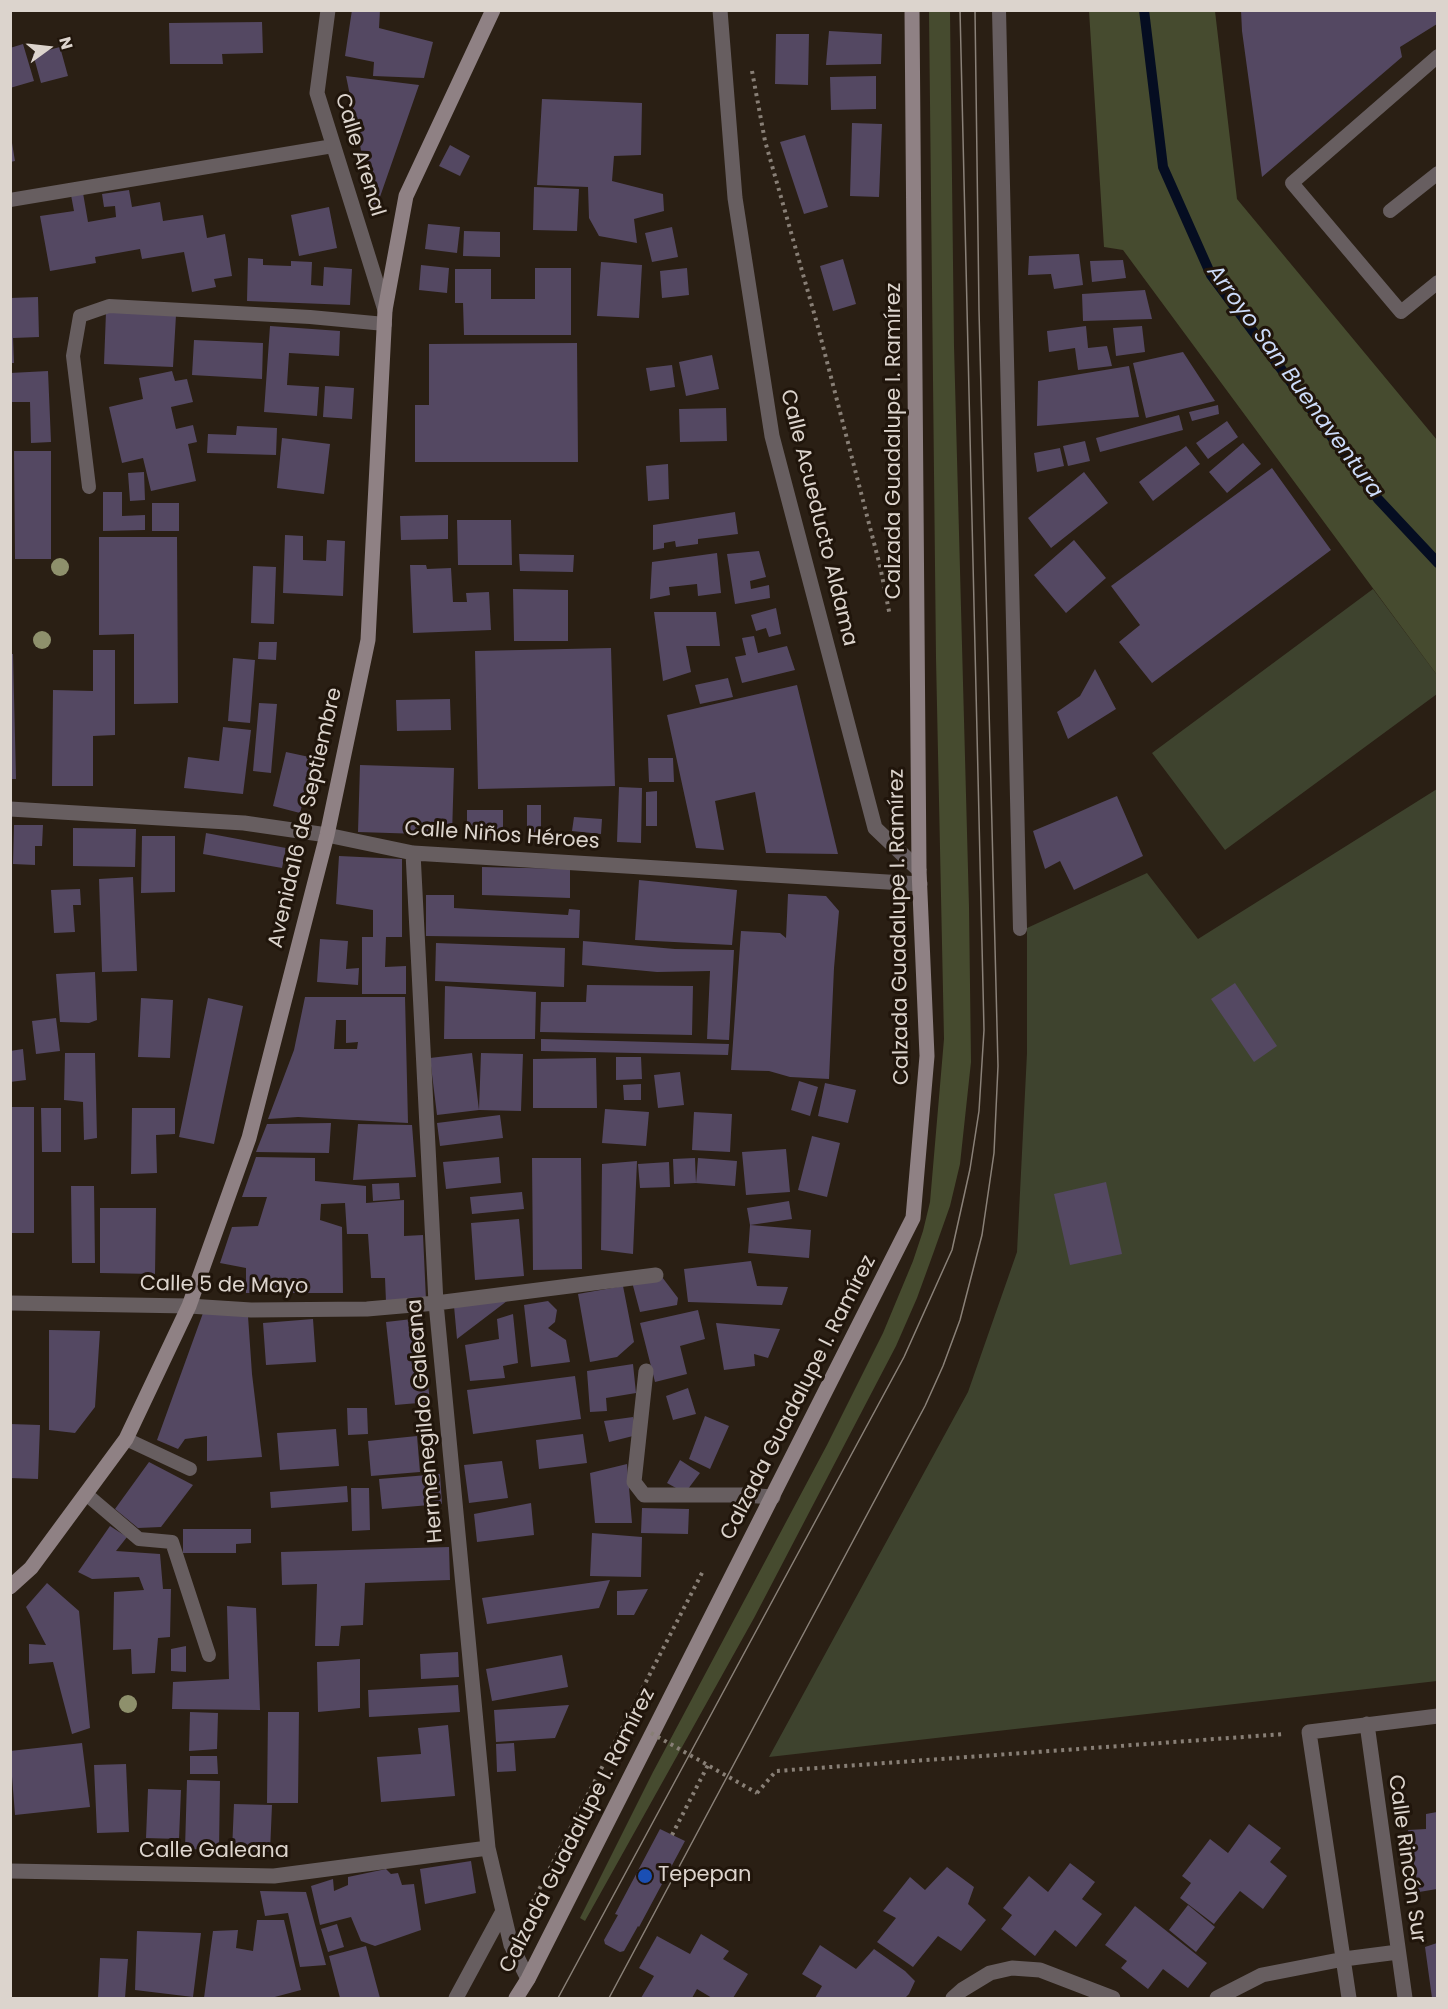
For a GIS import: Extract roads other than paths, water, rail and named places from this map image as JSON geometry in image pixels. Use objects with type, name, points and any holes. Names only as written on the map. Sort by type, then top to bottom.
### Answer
[{"type":"main road","name":"Avenida16 de Septiembre","points":[[10,1587],[31,1568],[126,1439],[189,1306],[249,1138],[327,835],[368,640],[385,317],[406,196],[493,10]]},
{"type":"main road","name":"Calzada Guadalupe I. Ramírez","points":[[516,1998],[528,1979],[913,1218],[927,1056],[919,877],[912,10]]},
{"type":"street","name":"Calle Arenal","points":[[328,10],[317,93],[385,317]]},
{"type":"street","name":"Calle Acueducto Aldama","points":[[720,10],[735,198],[772,436],[875,828],[919,877]]},
{"type":"street","name":"Calle Niños Héroes","points":[[10,809],[244,823],[327,835],[412,853],[919,877]]},
{"type":"street","name":"Hermenegildo Galeana","points":[[412,853],[436,1303],[488,1848],[510,1945],[528,1979]]},
{"type":"street","name":"Calle 5 de Mayo","points":[[10,1303],[189,1306],[251,1310],[367,1309],[436,1303],[656,1275]]},
{"type":"street","points":[[646,1371],[634,1482],[644,1496],[773,1497]]},
{"type":"street","points":[[1349,1998],[1309,1732],[1437,1716]]},
{"type":"street","name":"Calle Rincón Sur","points":[[1366,1724],[1405,1998]]},
{"type":"street","name":"Calle Galeana","points":[[10,1871],[274,1876],[488,1848]]},
{"type":"street","points":[[456,1998],[503,1911]]},
{"type":"street","points":[[1217,1998],[1262,1975],[1344,1959],[1398,1952]]},
{"type":"street","points":[[953,1998],[990,1973],[1012,1968],[1040,1970],[1113,1998]]},
{"type":"lane","points":[[999,10],[1020,929]]},
{"type":"lane","points":[[1437,56],[1292,183],[1401,312],[1437,282]]},
{"type":"lane","points":[[10,200],[333,146]]},
{"type":"lane","points":[[1390,211],[1437,173]]},
{"type":"lane","points":[[88,487],[73,356],[80,316],[109,306],[310,317],[385,317]]},
{"type":"lane","points":[[126,1439],[190,1468]]},
{"type":"lane","points":[[86,1494],[139,1539],[172,1542],[209,1655]]},
{"type":"waterway","name":"Arroyo San Buenaventura","points":[[1144,10],[1163,167],[1211,275],[1378,499],[1438,563]]},
{"type":"tram line","points":[[558,1998],[904,1357],[952,1250],[970,1169],[979,1111],[984,1030],[960,10]]},
{"type":"tram line","points":[[609,1998],[925,1406],[960,1320],[982,1235],[994,1153],[998,1066],[979,310],[975,10]]},
{"type":"place","name":"Tepepan","points":[[645,1876]]}]
